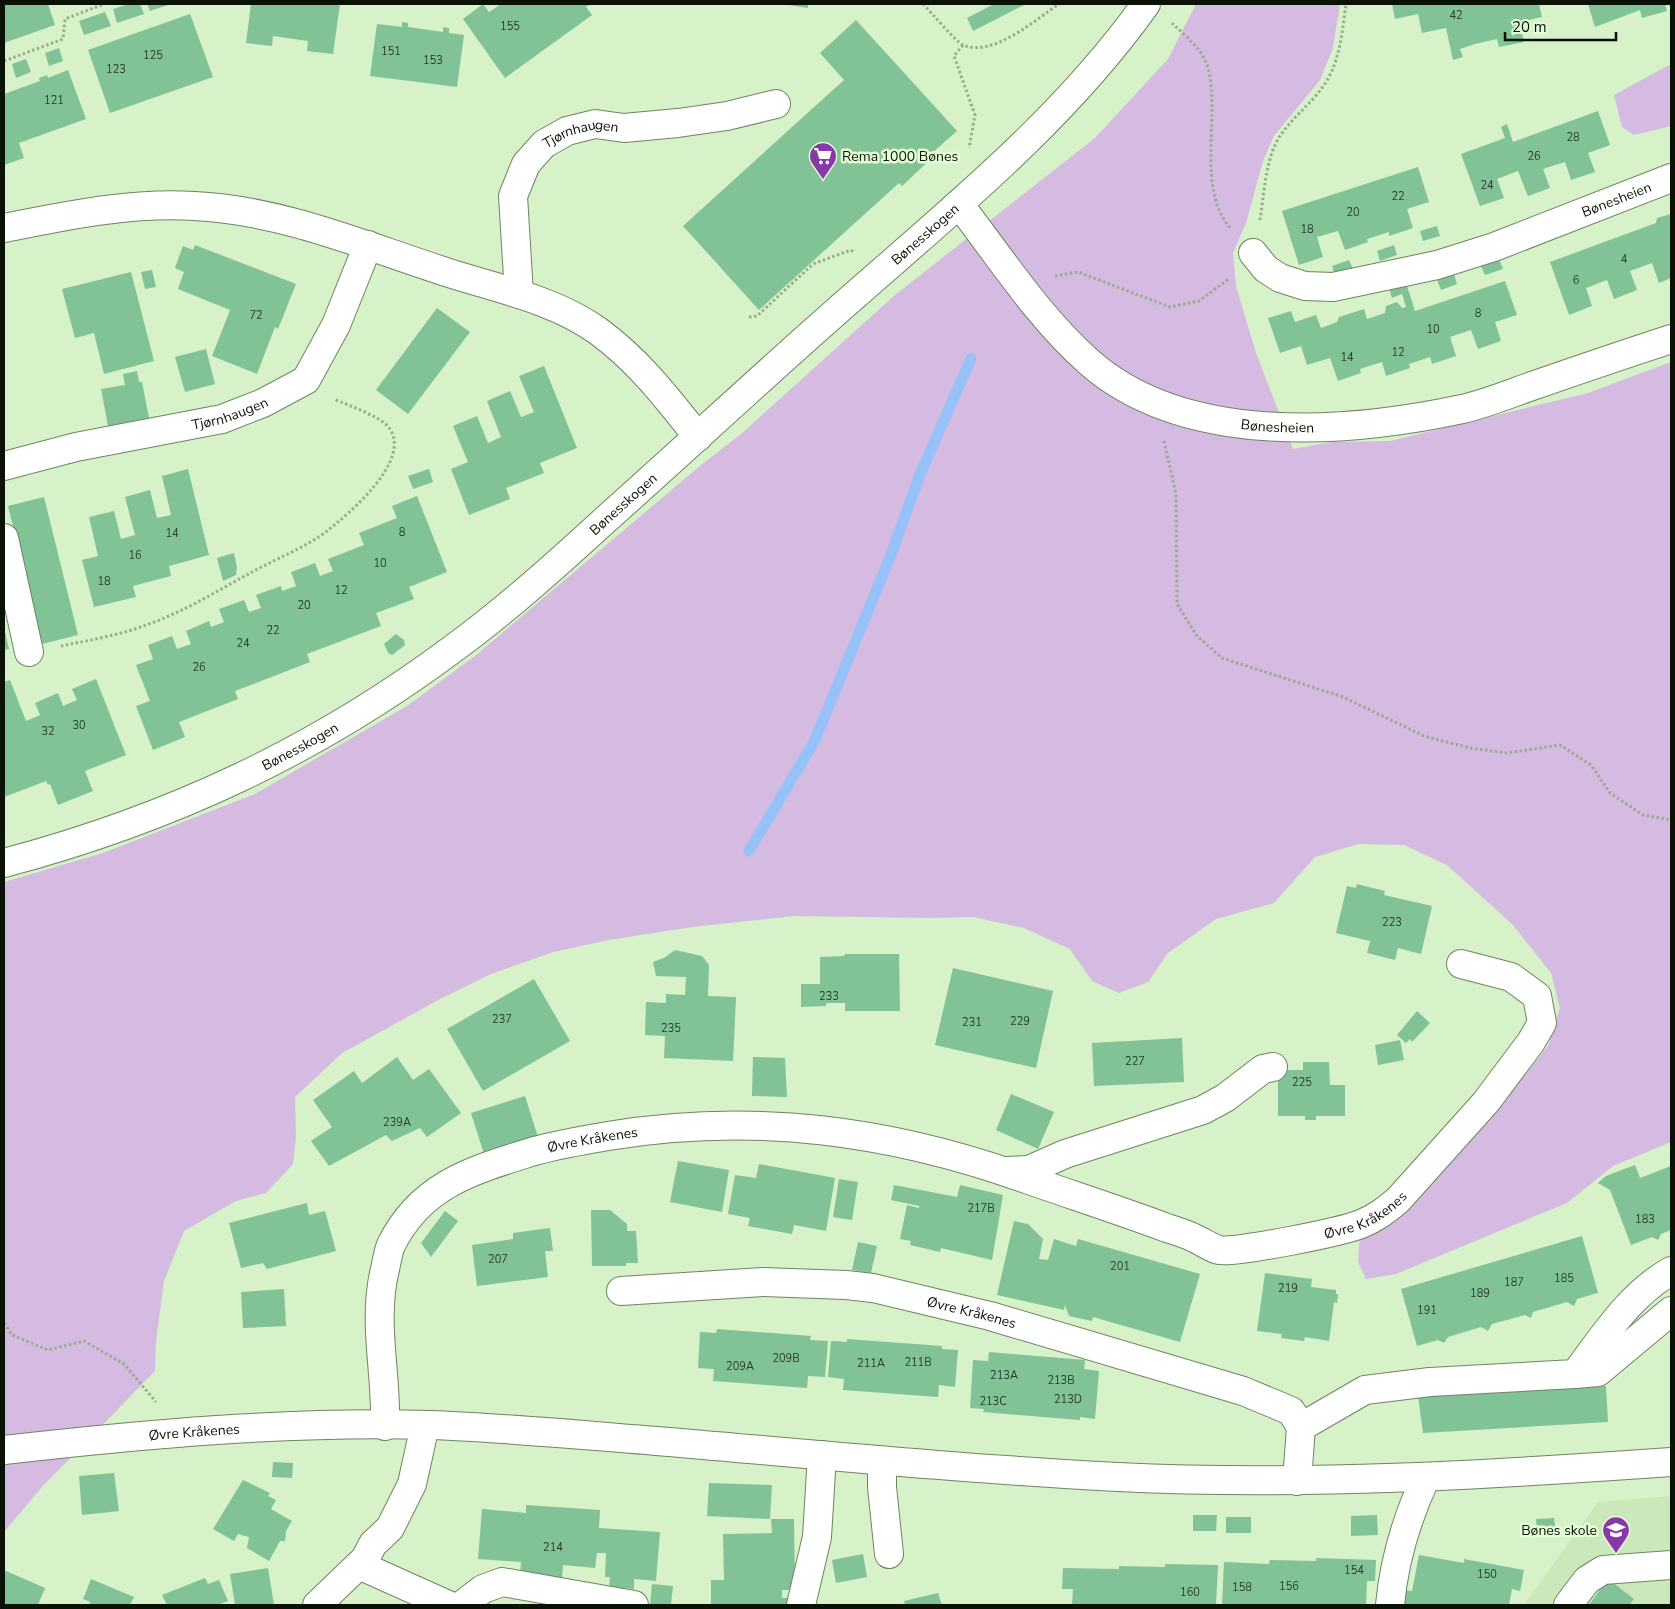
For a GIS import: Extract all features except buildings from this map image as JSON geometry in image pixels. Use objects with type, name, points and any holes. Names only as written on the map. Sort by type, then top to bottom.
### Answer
[{"type":"street","name":"Bønesskogen","points":[[4,863],[107,833],[192,801],[268,765],[331,731],[455,648],[518,597],[891,262],[1012,156],[1095,70],[1146,4]]},
{"type":"street","name":"Tjørnhaugen","points":[[519,294],[513,196],[526,164],[544,144],[567,131],[594,124],[624,128],[727,116],[776,104]]},
{"type":"street","name":"Bønesheien","points":[[1252,253],[1266,268],[1280,278],[1305,286],[1333,288],[1437,265],[1494,247],[1671,178]]},
{"type":"street","name":"Bønesheien","points":[[959,204],[1047,318],[1089,362],[1123,385],[1162,407],[1195,417],[1238,423],[1338,428],[1389,422],[1464,409],[1671,339]]},
{"type":"street","points":[[4,228],[97,211],[147,206],[193,206],[274,217],[368,245],[519,294],[576,317],[631,357],[649,376],[698,437]]},
{"type":"street","points":[[306,380],[336,325],[368,245]]},
{"type":"street","name":"Tjørnhaugen","points":[[4,466],[76,448],[222,419],[263,404],[306,380]]},
{"type":"street","points":[[4,538],[29,652]]},
{"type":"street","name":"Øvre Kråkenes","points":[[385,1426],[378,1314],[380,1289],[390,1246],[412,1213],[439,1188],[473,1171],[557,1144],[643,1129],[723,1124],[817,1129],[921,1147],[1006,1171],[1163,1226],[1197,1239],[1216,1249],[1247,1248],[1361,1224],[1382,1214],[1422,1174],[1486,1102],[1531,1042],[1542,1023],[1537,996],[1512,977],[1461,964]]},
{"type":"street","name":"Øvre Kråkenes","points":[[1006,1171],[1029,1170],[1065,1154],[1203,1110],[1225,1098],[1263,1069],[1273,1067]]},
{"type":"street","points":[[1575,1374],[1629,1302],[1652,1282],[1671,1271]]},
{"type":"street","name":"Øvre Kråkenes","points":[[621,1291],[763,1282],[846,1285],[873,1288],[990,1316],[1243,1391],[1291,1411],[1301,1427]]},
{"type":"street","points":[[1297,1481],[1301,1427],[1365,1390],[1430,1382],[1598,1372],[1671,1311]]},
{"type":"street","points":[[317,1605],[365,1560],[374,1544],[390,1528],[412,1484],[425,1425]]},
{"type":"street","name":"Øvre Kråkenes","points":[[4,1450],[146,1434],[235,1428],[425,1425],[498,1428],[882,1460],[1119,1477],[1297,1481],[1426,1477],[1671,1462]]},
{"type":"street","points":[[801,1605],[817,1537],[822,1455]]},
{"type":"street","points":[[882,1460],[882,1487],[889,1554]]},
{"type":"street","points":[[1390,1605],[1393,1572],[1413,1506],[1426,1477]]},
{"type":"street","points":[[359,1564],[448,1605]]},
{"type":"street","points":[[1568,1605],[1587,1580],[1603,1570],[1671,1565]]},
{"type":"street","points":[[462,1605],[483,1590],[502,1582],[634,1605]]},
{"type":"path","points":[[4,61],[63,39],[65,19],[104,4]]},
{"type":"path","points":[[923,4],[963,45],[984,47],[1010,38],[1059,4]]},
{"type":"path","points":[[1049,280],[1056,276],[1078,272],[1170,307],[1199,301],[1227,281],[1252,253],[1268,170],[1277,141],[1322,88],[1333,70],[1338,55],[1346,4]]},
{"type":"path","points":[[1168,20],[1197,47],[1208,67],[1213,107],[1210,160],[1214,195],[1228,226],[1252,253]]},
{"type":"path","points":[[963,45],[954,56],[975,115],[968,152]]},
{"type":"path","points":[[749,317],[757,316],[813,264],[852,250],[858,254]]},
{"type":"path","points":[[29,652],[119,633],[168,617],[312,541],[338,522],[389,468],[394,456],[393,434],[383,421],[324,395],[306,380]]},
{"type":"path","points":[[1150,400],[1165,444],[1176,494],[1177,604],[1197,636],[1222,658],[1343,697],[1424,736],[1470,748],[1507,753],[1560,746],[1591,765],[1610,793],[1642,815],[1671,820]]},
{"type":"path","points":[[4,1324],[12,1334],[48,1350],[84,1340],[124,1364],[158,1404]]},
{"type":"shaded area","points":[[1196,4],[1340,4],[1333,48],[1320,80],[1274,136],[1263,161],[1247,220],[1233,253],[1236,286],[1256,353],[1293,449],[1331,442],[1390,441],[1588,393],[1671,362],[1671,1142],[1613,1166],[1567,1203],[1396,1274],[1366,1279],[1358,1262],[1360,1235],[1406,1206],[1489,1120],[1548,1046],[1560,1008],[1551,973],[1513,925],[1447,865],[1404,845],[1359,844],[1315,857],[1274,903],[1216,919],[1168,953],[1148,982],[1119,993],[1092,981],[1070,949],[1024,928],[973,917],[795,916],[692,927],[609,940],[553,952],[491,974],[440,999],[342,1053],[295,1097],[296,1137],[293,1164],[266,1193],[236,1201],[184,1231],[164,1281],[156,1341],[155,1371],[42,1487],[4,1532],[4,882],[103,853],[255,794],[407,706],[475,656],[701,465],[741,434],[895,295],[1095,138],[1168,59]]},
{"type":"shaded area","points":[[1671,64],[1671,126],[1634,135],[1622,127],[1614,95]]},
{"type":"shaded area","name":"Bønes skole","points":[[1671,1496],[1671,1605],[1524,1605],[1598,1502]]},
{"type":"waterway","points":[[749,851],[815,740],[890,557],[921,472],[971,359]]},
{"type":"place","name":"Rema 1000 Bønes","points":[[823,180]]},
{"type":"place","name":"Bønes skole","points":[[1616,1554]]}]
